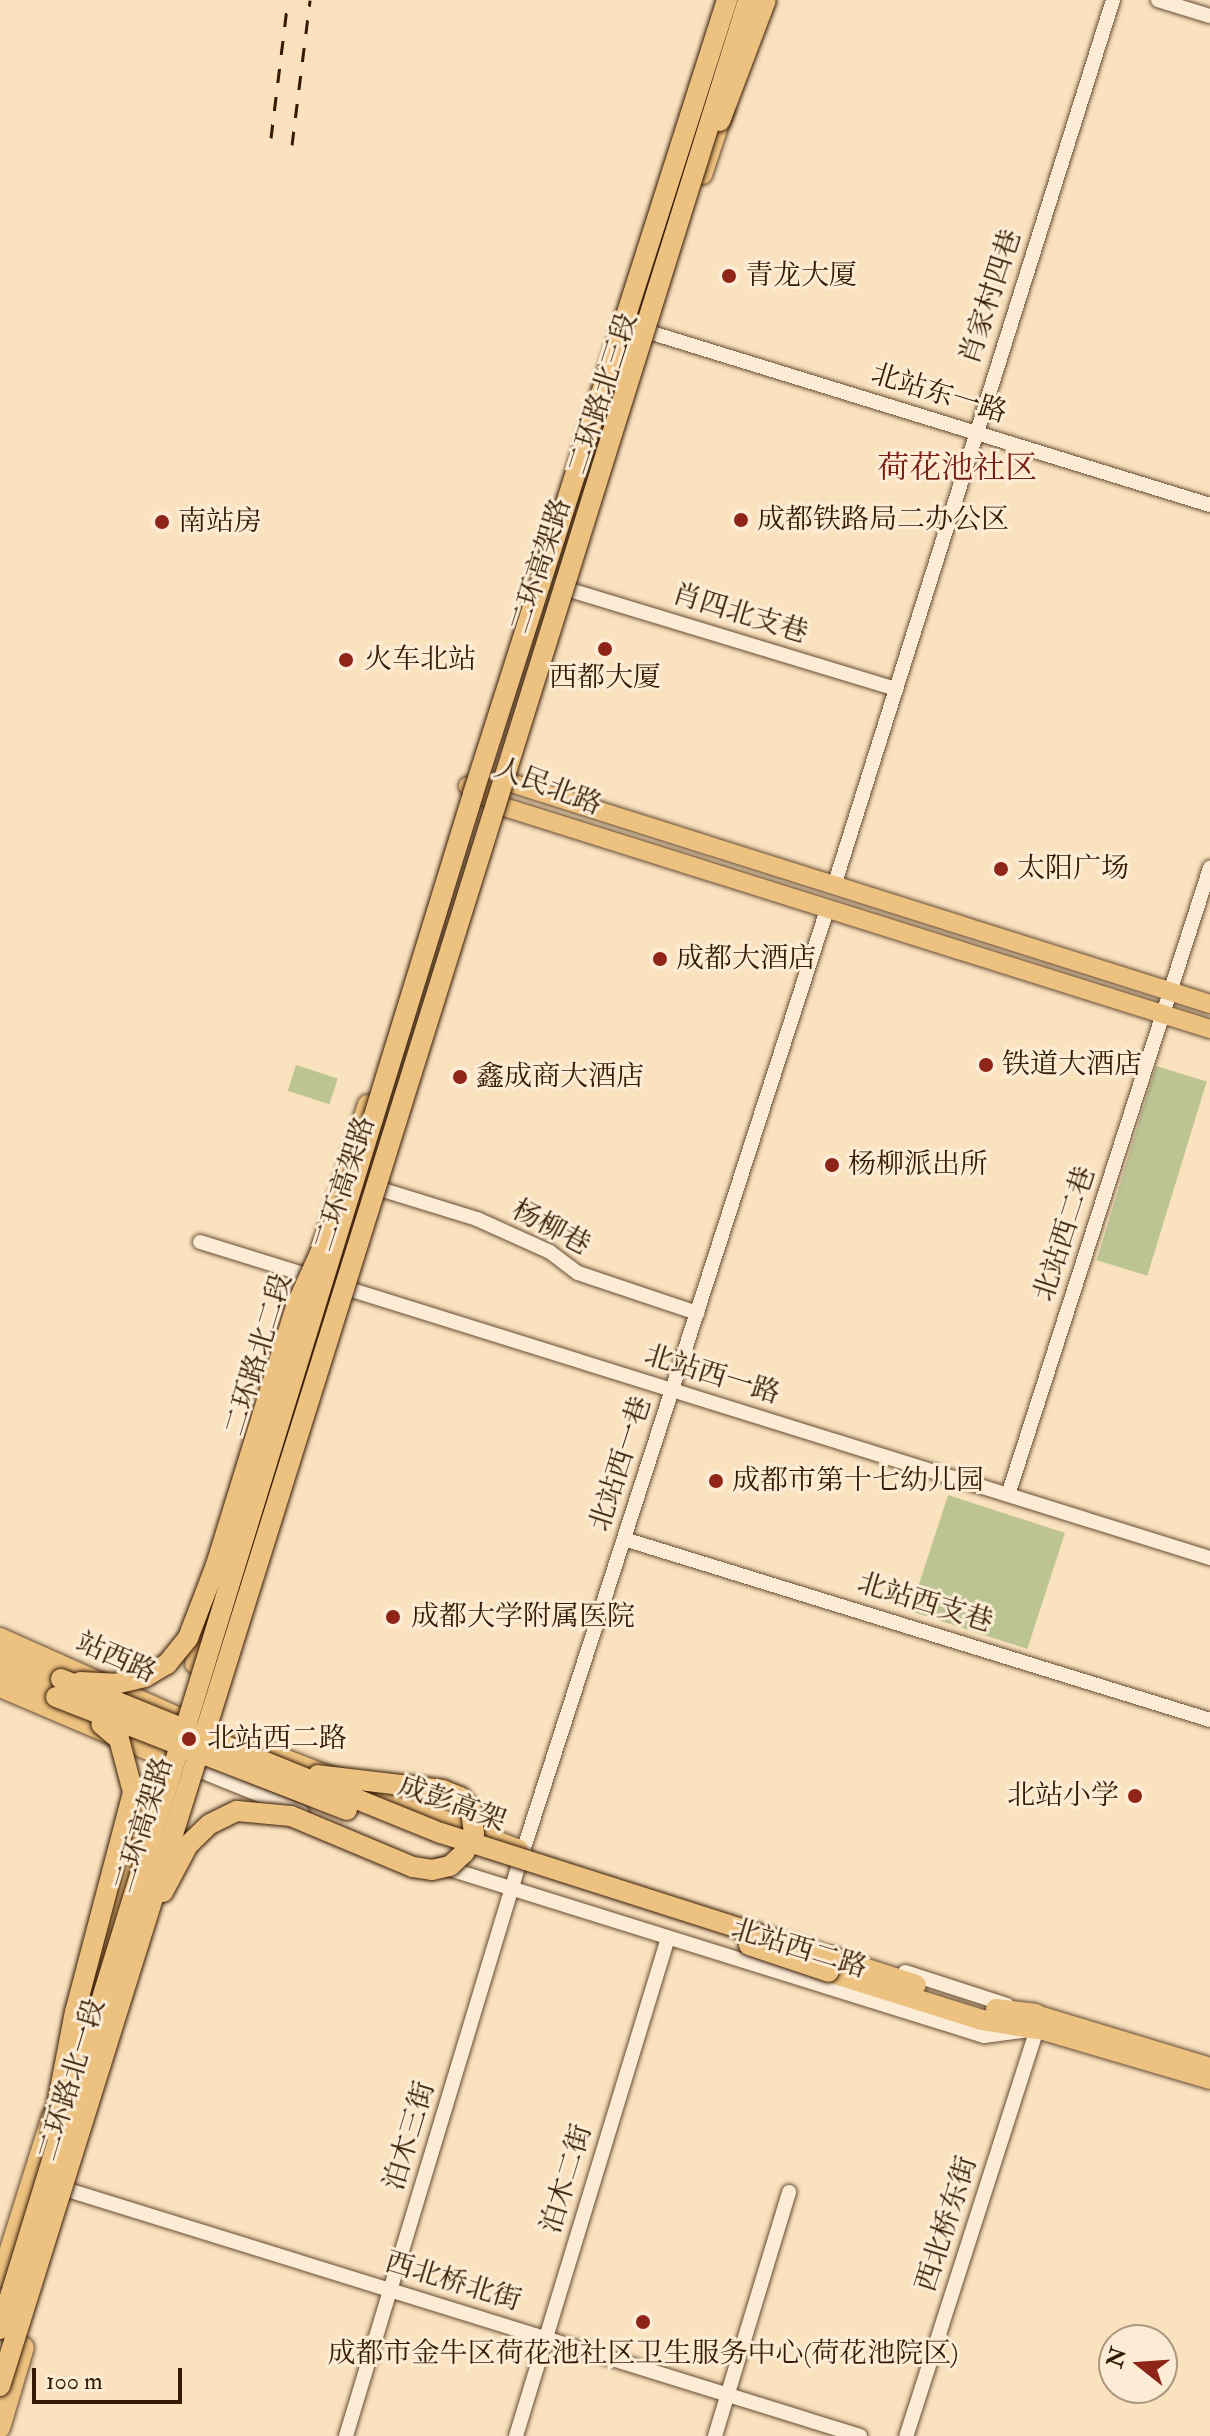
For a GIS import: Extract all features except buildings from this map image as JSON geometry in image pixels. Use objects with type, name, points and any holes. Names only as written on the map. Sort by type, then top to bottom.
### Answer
[{"type":"highway","name":"二环高架路","points":[[0,2329],[727,0]]},
{"type":"highway","name":"二环高架路","points":[[0,2386],[748,0]]},
{"type":"highway","points":[[702,147],[726,113],[766,0]]},
{"type":"highway","points":[[0,1670],[58,1688],[115,1684],[145,1677],[167,1664],[188,1638],[216,1565],[297,1304],[364,1155]]},
{"type":"highway","points":[[0,1651],[58,1688],[119,1739],[133,1792],[75,2012],[41,2198],[0,2305]]},
{"type":"highway","name":"成彭高架","points":[[58,1688],[441,1833],[831,1965]]},
{"type":"highway","name":"成彭高架","points":[[58,1688],[435,1842],[831,1965]]},
{"type":"highway","points":[[0,2428],[106,2084],[126,1978],[188,1845],[210,1824],[237,1811],[291,1816],[413,1867],[432,1870],[450,1866],[464,1853],[474,1834],[471,1810],[460,1797],[443,1790],[281,1770]]},
{"type":"highway","points":[[831,1965],[1036,2021]]},
{"type":"main road","name":"二环路北三段","points":[[468,786],[719,0]]},
{"type":"main road","name":"二环路北三段","points":[[501,806],[758,0]]},
{"type":"main road","name":"人民北路","points":[[468,786],[508,782],[1210,1004]]},
{"type":"main road","name":"人民北路","points":[[468,786],[501,806],[1210,1029]]},
{"type":"main road","name":"二环路北二段","points":[[165,1759],[312,1277],[468,786]]},
{"type":"main road","points":[[0,1688],[165,1759],[198,1770],[501,806]]},
{"type":"main road","name":"站西路","points":[[0,1637],[210,1730]]},
{"type":"main road","name":"北站西二路","points":[[210,1730],[523,1851]]},
{"type":"main road","name":"二环路北一段","points":[[0,2278],[165,1759]]},
{"type":"main road","name":"二环路北一段","points":[[0,2405],[198,1770]]},
{"type":"main road","name":"北站西二路","points":[[1036,2021],[1208,2068]]},
{"type":"street","name":"肖家村四巷","points":[[834,886],[1113,0]]},
{"type":"street","points":[[1158,0],[1210,16]]},
{"type":"street","name":"北站东一路","points":[[652,333],[1210,505]]},
{"type":"street","name":"肖四北支巷","points":[[570,590],[896,689]]},
{"type":"street","name":"北站西二巷","points":[[1009,1492],[1210,868]]},
{"type":"street","name":"北站西一巷","points":[[523,1851],[827,910]]},
{"type":"street","name":"杨柳巷","points":[[380,1189],[488,1224],[550,1252],[578,1273],[697,1313]]},
{"type":"street","name":"北站西一路","points":[[200,1242],[1009,1492],[1210,1558]]},
{"type":"street","name":"北站西支巷","points":[[624,1539],[1210,1720]]},
{"type":"street","name":"北站西二路","points":[[198,1770],[415,1858],[984,2036],[1036,2021]]},
{"type":"street","name":"泊木三街","points":[[346,2436],[523,1851]]},
{"type":"street","name":"北站西二路","points":[[523,1851],[1036,2021]]},
{"type":"street","name":"泊木二街","points":[[516,2436],[668,1938]]},
{"type":"street","name":"西北桥东街","points":[[906,2436],[1036,2021]]},
{"type":"street","name":"西北桥北街","points":[[31,2178],[860,2436]]},
{"type":"street","points":[[715,2436],[789,2192]]},
{"type":"green space","points":[[296,1065],[338,1079],[330,1104],[288,1091]]},
{"type":"green space","points":[[1156,1066],[1207,1081],[1147,1276],[1097,1260]]},
{"type":"green space","points":[[948,1495],[1065,1533],[1027,1649],[910,1611]]},
{"type":"railway","points":[[271,138],[288,0]]},
{"type":"railway","points":[[292,145],[310,0]]},
{"type":"place","name":"青龙大厦","points":[[729,276]]},
{"type":"place","name":"成都铁路局二办公区","points":[[741,520]]},
{"type":"place","name":"南站房","points":[[162,522]]},
{"type":"place","name":"西都大厦","points":[[605,649]]},
{"type":"place","name":"火车北站","points":[[346,660]]},
{"type":"place","name":"太阳广场","points":[[1001,869]]},
{"type":"place","name":"成都大酒店","points":[[660,959]]},
{"type":"place","name":"铁道大酒店","points":[[986,1065]]},
{"type":"place","name":"鑫成商大酒店","points":[[460,1077]]},
{"type":"place","name":"杨柳派出所","points":[[832,1165]]},
{"type":"place","name":"成都市第十七幼儿园","points":[[716,1481]]},
{"type":"place","name":"成都大学附属医院","points":[[393,1617]]},
{"type":"place","name":"北站西二路","points":[[189,1739]]},
{"type":"place","name":"北站小学","points":[[1135,1796]]},
{"type":"place","name":"成都市金牛区荷花池社区卫生服务中心(荷花池院区)","points":[[643,2322]]},
{"type":"district","name":"荷花池社区","points":[[957,468]]}]
